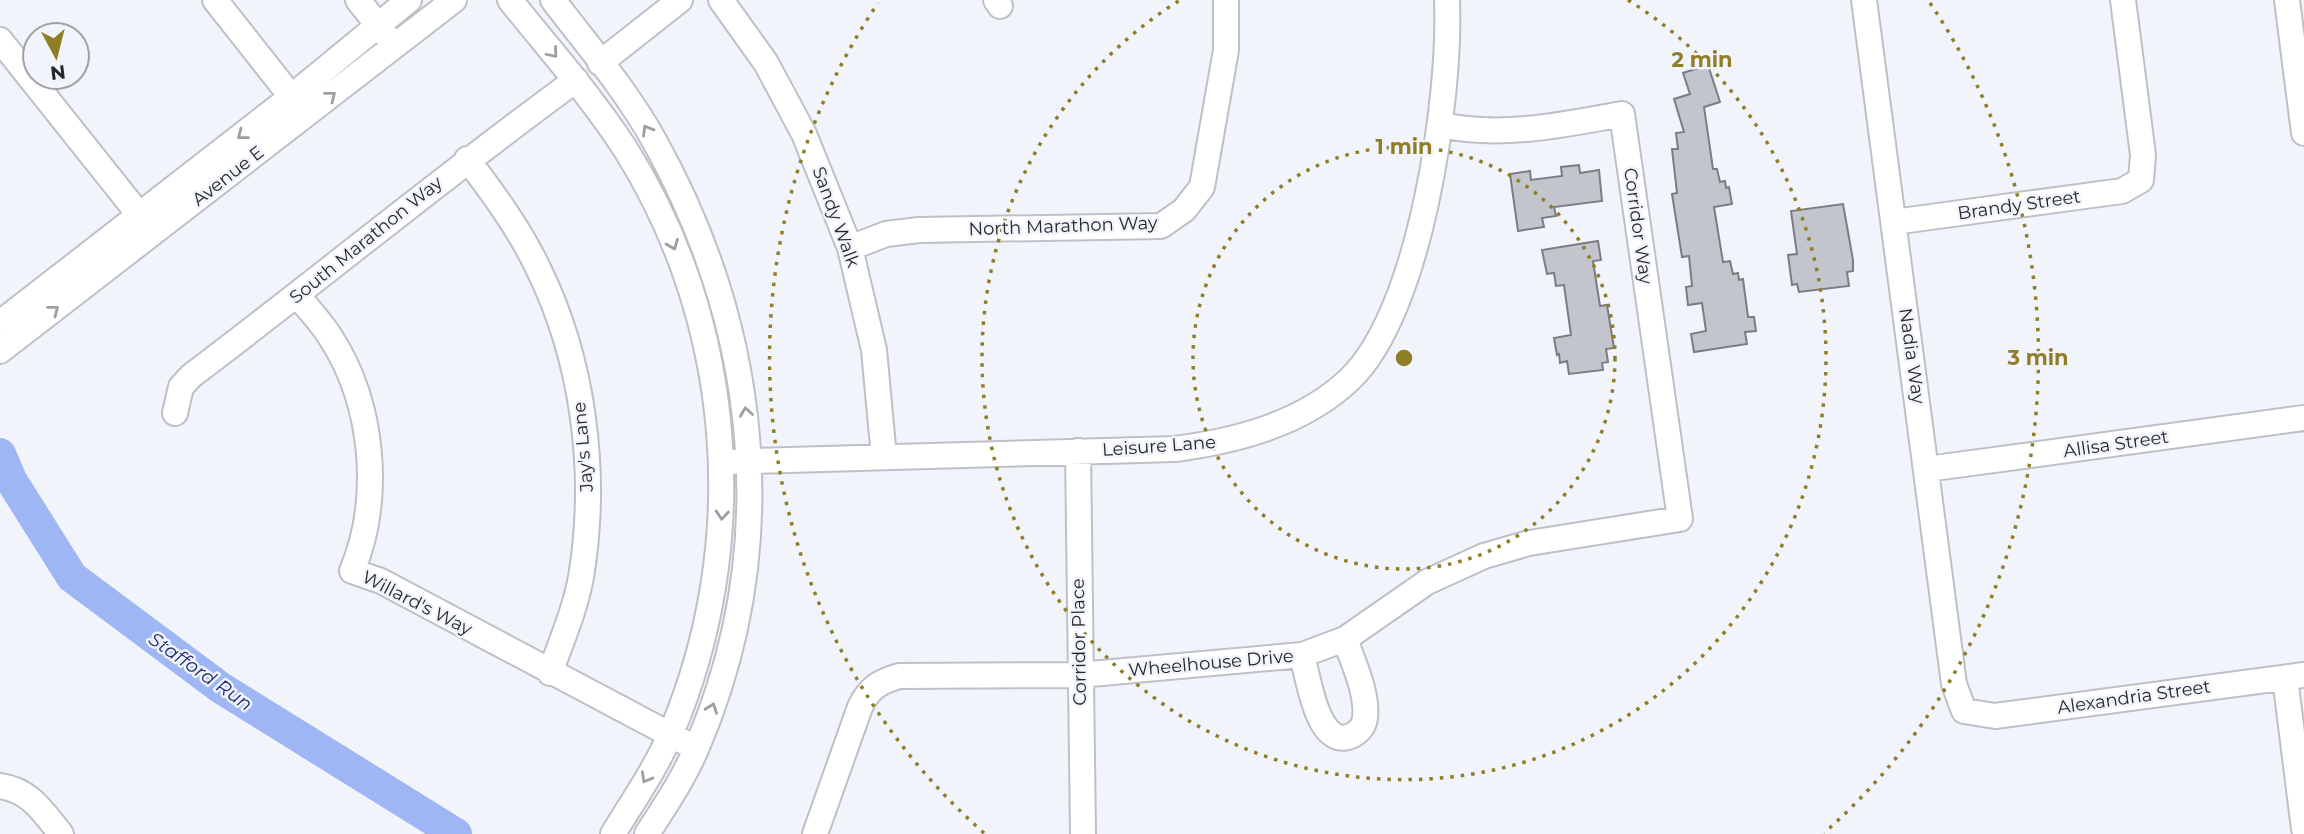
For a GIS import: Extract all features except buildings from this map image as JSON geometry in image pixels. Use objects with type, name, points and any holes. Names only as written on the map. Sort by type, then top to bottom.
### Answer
[{"type":"street","points":[[215,0],[299,106]]},
{"type":"street","points":[[358,0],[394,47]]},
{"type":"street","name":"Avenue E","points":[[299,106],[378,26],[409,0]]},
{"type":"street","name":"Avenue E","points":[[1,349],[147,224],[299,106],[394,47],[454,0]]},
{"type":"street","points":[[510,0],[576,80],[625,149],[644,181],[680,263],[699,320],[715,390],[723,506],[709,607],[689,686],[670,735],[613,834]]},
{"type":"street","points":[[553,0],[635,109],[687,204],[719,287],[747,416],[750,463],[741,600],[733,644],[697,748],[648,834]]},
{"type":"street","points":[[600,63],[680,0]]},
{"type":"street","name":"Sandy Walk","points":[[721,0],[766,63],[804,134],[850,248],[874,350],[884,457]]},
{"type":"street","name":"North Marathon Way","points":[[850,248],[886,234],[919,230],[1161,226],[1184,210],[1202,187],[1226,50],[1226,0]]},
{"type":"street","name":"Leisure Lane","points":[[722,463],[1175,449],[1222,442],[1280,424],[1350,379],[1396,306],[1411,265],[1441,125],[1446,78],[1447,0]]},
{"type":"street","name":"Nadia Way","points":[[1864,0],[1954,684],[1964,711]]},
{"type":"street","name":"Brandy Street","points":[[1894,222],[2122,191],[2141,180],[2143,155],[2123,0]]},
{"type":"street","points":[[2287,0],[2304,133]]},
{"type":"street","points":[[0,40],[147,224]]},
{"type":"street","name":"South Marathon Way","points":[[175,413],[181,387],[191,376],[298,296],[467,159],[576,80]]},
{"type":"street","name":"Corridor Way","points":[[1441,125],[1465,131],[1496,131],[1622,114],[1680,519]]},
{"type":"street","name":"Jay's Lane","points":[[467,159],[505,209],[538,268],[565,337],[583,411],[588,504],[580,579],[550,673]]},
{"type":"street","points":[[644,181],[668,167]]},
{"type":"street","name":"Avenue E","points":[[0,323],[147,224]]},
{"type":"street","name":"Willard's Way","points":[[298,296],[332,339],[355,391],[369,445],[369,497],[364,542],[352,571],[381,581],[550,673],[697,748]]},
{"type":"street","name":"Allisa Street","points":[[1927,469],[2304,418]]},
{"type":"street","name":"Corridor Place","points":[[1078,451],[1083,834]]},
{"type":"street","name":"Wheelhouse Drive","points":[[815,834],[860,707],[867,691],[881,681],[899,676],[1079,675],[1302,655],[1345,639],[1427,582],[1484,556],[1541,541],[1680,519]]},
{"type":"street","points":[[1302,655],[1324,727],[1333,736],[1345,738],[1358,733],[1365,720],[1365,701],[1345,639]]},
{"type":"street","points":[[2294,676],[2304,829]]},
{"type":"street","name":"Alexandria Street","points":[[1964,711],[1995,716],[2294,676]]},
{"type":"street","points":[[0,786],[12,787],[32,797],[61,834]]},
{"type":"waterway","name":"Stafford Run","points":[[0,454],[11,480],[72,577],[221,688],[456,834]]}]
